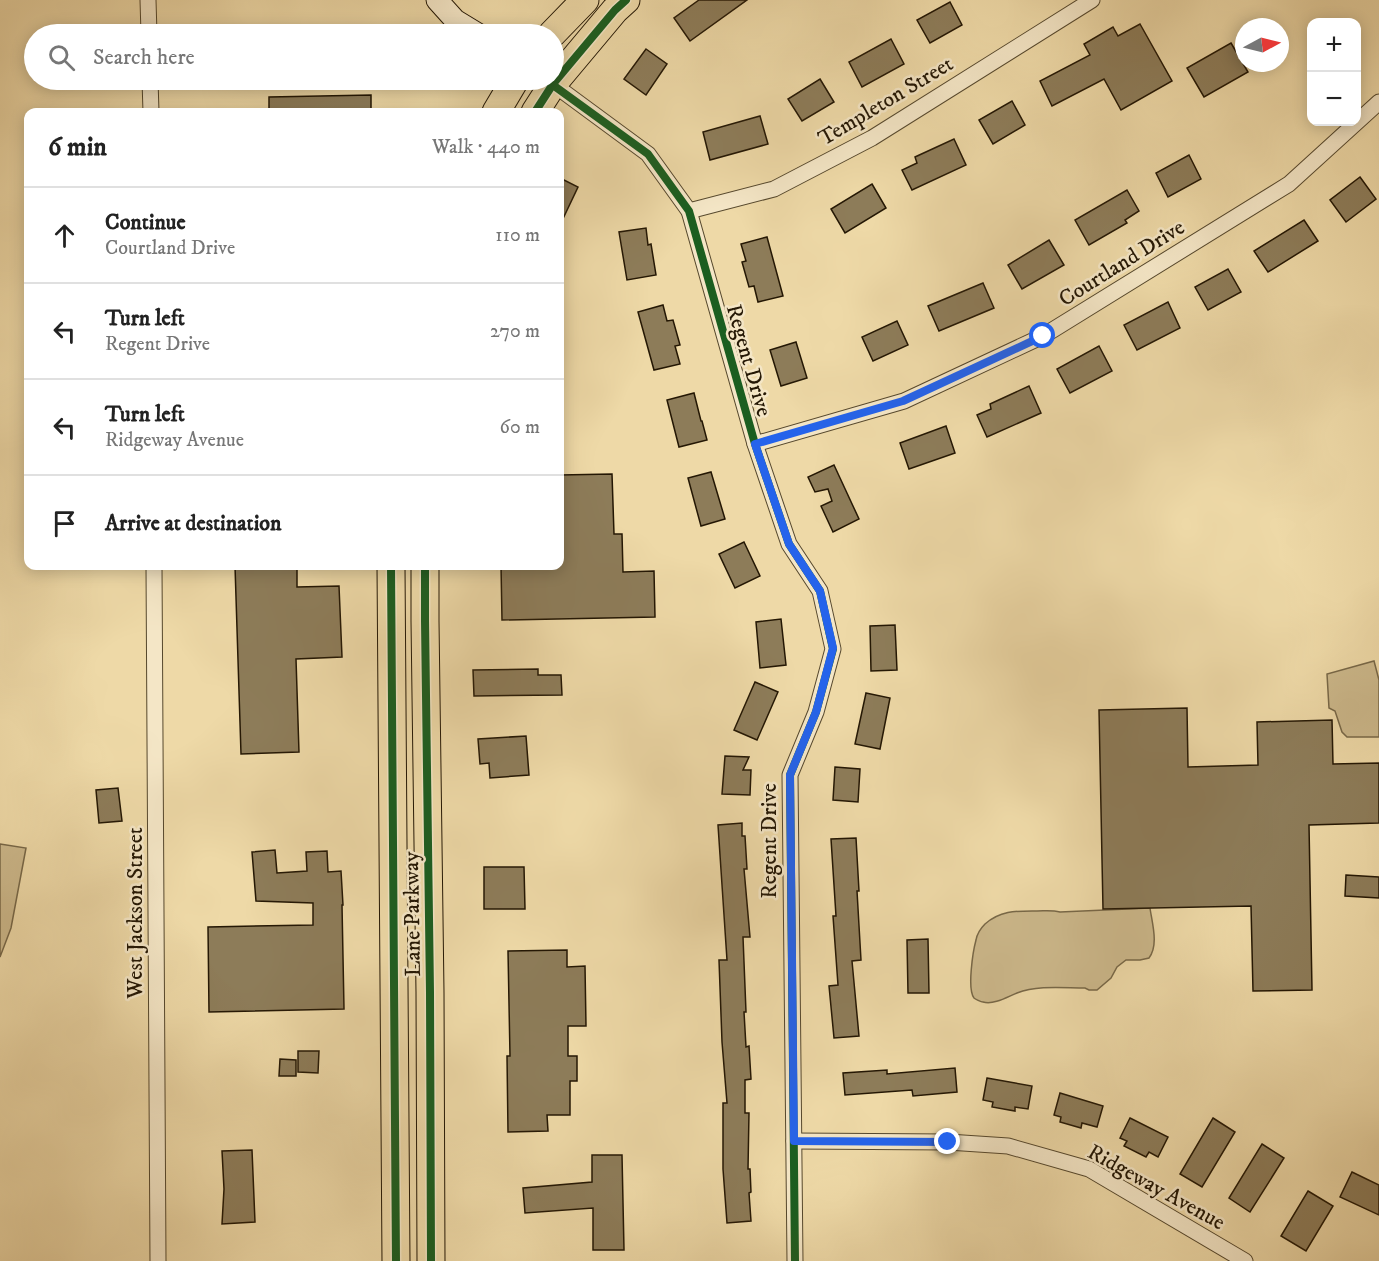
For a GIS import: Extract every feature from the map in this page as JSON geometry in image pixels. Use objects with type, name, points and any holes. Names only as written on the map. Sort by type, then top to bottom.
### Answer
[{"type":"highway","points":[[562,24],[585,0]]},
{"type":"highway","points":[[564,66],[626,0]]},
{"type":"highway","points":[[498,108],[509,90]]},
{"type":"highway","points":[[537,108],[546,90]]},
{"type":"highway","name":"Lane Parkway","points":[[391,570],[396,1261]]},
{"type":"highway","name":"Lane Parkway","points":[[425,570],[431,1261]]},
{"type":"street","points":[[148,0],[149,24]]},
{"type":"street","points":[[437,0],[462,24]]},
{"type":"street","name":"Templeton Street","points":[[689,211],[774,189],[872,138],[1092,0]]},
{"type":"street","points":[[150,90],[151,108]]},
{"type":"street","name":"Regent Drive","points":[[561,90],[648,154],[689,211],[755,444],[789,544],[820,591],[833,648],[816,712],[790,775],[795,1261]]},
{"type":"street","name":"Courtland Drive","points":[[755,444],[903,401],[1043,336],[1289,184],[1379,102]]},
{"type":"street","name":"West Jackson Street","points":[[154,570],[158,1261]]},
{"type":"street","name":"Ridgeway Avenue","points":[[794,1141],[948,1142],[1008,1146],[1089,1169],[1245,1261]]},
{"type":"shaded area","points":[[1374,661],[1379,680],[1379,737],[1347,737],[1342,732],[1335,711],[1329,708],[1327,674]]},
{"type":"shaded area","points":[[0,844],[26,848],[11,928],[0,957]]},
{"type":"shaded area","points":[[1150,908],[1154,947],[1149,958],[1126,960],[1097,990],[1059,987],[1025,990],[987,1003],[974,998],[971,987],[972,961],[979,931],[991,919],[1009,912],[1023,911],[1060,912]]},
{"type":"building","points":[[699,0],[747,0],[690,41],[674,18]]},
{"type":"building","points":[[950,2],[962,25],[930,43],[917,20]]},
{"type":"building","points":[[1140,24],[1172,81],[1121,110],[1104,79],[1052,106],[1040,81],[1090,55],[1084,44],[1113,27],[1118,36]]},
{"type":"building","points":[[891,39],[904,64],[862,87],[849,62]]},
{"type":"building","points":[[1231,43],[1235,50],[1235,72],[1248,72],[1204,97],[1187,68]]},
{"type":"building","points":[[646,49],[667,64],[646,95],[624,79]]},
{"type":"building","points":[[820,79],[834,102],[802,121],[788,99]]},
{"type":"building","points":[[371,95],[371,108],[269,108],[269,97]]},
{"type":"building","points":[[1012,101],[1025,125],[993,144],[979,120]]},
{"type":"building","points":[[760,116],[768,144],[710,160],[703,132]]},
{"type":"building","points":[[954,139],[966,165],[912,190],[902,170],[917,163],[915,157]]},
{"type":"building","points":[[1189,155],[1201,179],[1168,197],[1156,173]]},
{"type":"building","points":[[1360,177],[1376,199],[1346,222],[1330,200]]},
{"type":"building","points":[[564,180],[578,187],[564,217]]},
{"type":"building","points":[[872,184],[886,208],[845,233],[831,209]]},
{"type":"building","points":[[1127,190],[1139,211],[1125,220],[1127,223],[1089,245],[1075,220]]},
{"type":"building","points":[[1304,220],[1318,241],[1268,272],[1254,251]]},
{"type":"building","points":[[646,228],[656,275],[627,280],[619,232]]},
{"type":"building","points":[[767,237],[783,296],[758,302],[754,286],[749,287],[742,262],[746,261],[741,244]]},
{"type":"building","points":[[1049,240],[1064,265],[1022,289],[1008,265]]},
{"type":"building","points":[[1228,269],[1241,292],[1208,310],[1195,287]]},
{"type":"building","points":[[983,283],[994,308],[939,331],[928,306]]},
{"type":"building","points":[[1168,302],[1180,328],[1137,350],[1124,325]]},
{"type":"building","points":[[663,305],[667,321],[673,320],[680,345],[675,346],[680,364],[654,370],[638,312]]},
{"type":"building","points":[[897,321],[908,345],[873,361],[862,337]]},
{"type":"building","points":[[796,342],[807,378],[781,386],[770,350]]},
{"type":"building","points":[[1099,346],[1112,371],[1070,393],[1057,369]]},
{"type":"building","points":[[1029,386],[1041,413],[987,437],[977,415],[991,409],[990,404]]},
{"type":"building","points":[[694,393],[707,440],[679,447],[667,400]]},
{"type":"building","points":[[946,426],[955,453],[909,469],[900,443]]},
{"type":"building","points":[[834,465],[859,519],[833,532],[821,506],[832,501],[828,489],[815,492],[808,477]]},
{"type":"building","points":[[711,472],[725,519],[701,526],[688,478]]},
{"type":"building","points":[[612,474],[614,534],[622,534],[623,572],[654,571],[655,617],[502,620],[501,570],[564,570],[564,475]]},
{"type":"building","points":[[744,542],[760,576],[735,588],[719,554]]},
{"type":"building","points":[[235,570],[297,570],[297,587],[339,586],[342,657],[296,659],[299,752],[241,754]]},
{"type":"building","points":[[781,619],[786,665],[760,668],[756,622]]},
{"type":"building","points":[[895,625],[897,670],[871,671],[870,626]]},
{"type":"building","points":[[538,669],[538,675],[561,675],[562,695],[474,696],[473,670]]},
{"type":"building","points":[[755,682],[778,692],[757,740],[734,730]]},
{"type":"building","points":[[866,693],[890,698],[880,749],[855,744]]},
{"type":"building","points":[[1187,708],[1188,767],[1258,765],[1257,722],[1332,720],[1333,764],[1379,763],[1379,823],[1309,825],[1312,990],[1253,991],[1251,906],[1103,909],[1099,710]]},
{"type":"building","points":[[526,736],[529,775],[490,778],[489,763],[480,764],[478,739]]},
{"type":"building","points":[[725,756],[749,757],[743,770],[751,770],[750,795],[722,794]]},
{"type":"building","points":[[835,767],[860,769],[858,802],[833,800]]},
{"type":"building","points":[[118,788],[122,821],[99,823],[96,790]]},
{"type":"building","points":[[742,823],[742,836],[745,836],[747,869],[744,869],[750,937],[743,937],[746,1012],[744,1012],[751,1079],[745,1080],[745,1113],[749,1113],[748,1169],[750,1169],[751,1221],[727,1223],[723,1169],[723,1103],[727,1103],[719,960],[727,960],[718,825]]},
{"type":"building","points":[[856,838],[861,960],[852,961],[859,1036],[834,1038],[829,986],[838,985],[831,839]]},
{"type":"building","points":[[275,850],[277,873],[307,871],[306,852],[327,851],[328,872],[341,871],[344,1009],[209,1012],[208,927],[313,925],[313,903],[256,901],[252,852]]},
{"type":"building","points":[[484,867],[524,867],[525,909],[484,909]]},
{"type":"building","points":[[1346,875],[1379,877],[1379,898],[1345,896]]},
{"type":"building","points":[[928,939],[929,993],[908,993],[907,940]]},
{"type":"building","points":[[567,950],[567,967],[585,966],[586,1026],[568,1026],[568,1056],[577,1056],[577,1081],[570,1081],[570,1115],[547,1115],[548,1131],[508,1132],[507,1056],[510,1056],[508,951]]},
{"type":"building","points":[[298,1051],[319,1051],[318,1073],[298,1072]]},
{"type":"building","points":[[280,1059],[296,1060],[296,1076],[279,1076]]},
{"type":"building","points":[[955,1068],[957,1092],[913,1096],[912,1090],[845,1095],[843,1073],[887,1070],[887,1074]]},
{"type":"building","points":[[987,1078],[1032,1086],[1028,1109],[1015,1107],[1015,1111],[992,1107],[993,1102],[983,1100]]},
{"type":"building","points":[[1060,1093],[1103,1106],[1097,1127],[1082,1123],[1081,1128],[1060,1122],[1061,1117],[1054,1115]]},
{"type":"building","points":[[1130,1118],[1168,1137],[1158,1157],[1149,1152],[1146,1157],[1124,1146],[1127,1141],[1120,1138]]},
{"type":"building","points":[[1213,1118],[1235,1132],[1202,1187],[1180,1174]]},
{"type":"building","points":[[1262,1144],[1284,1158],[1250,1212],[1229,1198]]},
{"type":"building","points":[[252,1150],[255,1222],[222,1224],[224,1189],[222,1151]]},
{"type":"building","points":[[592,1155],[622,1155],[624,1250],[593,1250],[593,1208],[525,1213],[523,1188],[592,1182]]},
{"type":"building","points":[[1352,1172],[1379,1185],[1379,1215],[1340,1197]]},
{"type":"building","points":[[1308,1191],[1333,1206],[1306,1251],[1281,1236]]},
{"type":"cycle path","points":[[564,71],[626,0]]},
{"type":"cycle path","points":[[538,108],[549,90]]},
{"type":"cycle path","points":[[560,90],[648,154],[689,211],[755,444],[789,544],[820,591],[833,649],[816,712],[790,775],[795,1261]]},
{"type":"cycle path","points":[[391,570],[396,1261]]},
{"type":"cycle path","points":[[425,570],[431,1261]]},
{"type":"route","points":[[948,1142],[794,1141],[790,775],[816,712],[833,648],[820,591],[789,544],[755,444],[903,401],[1043,336]]}]
